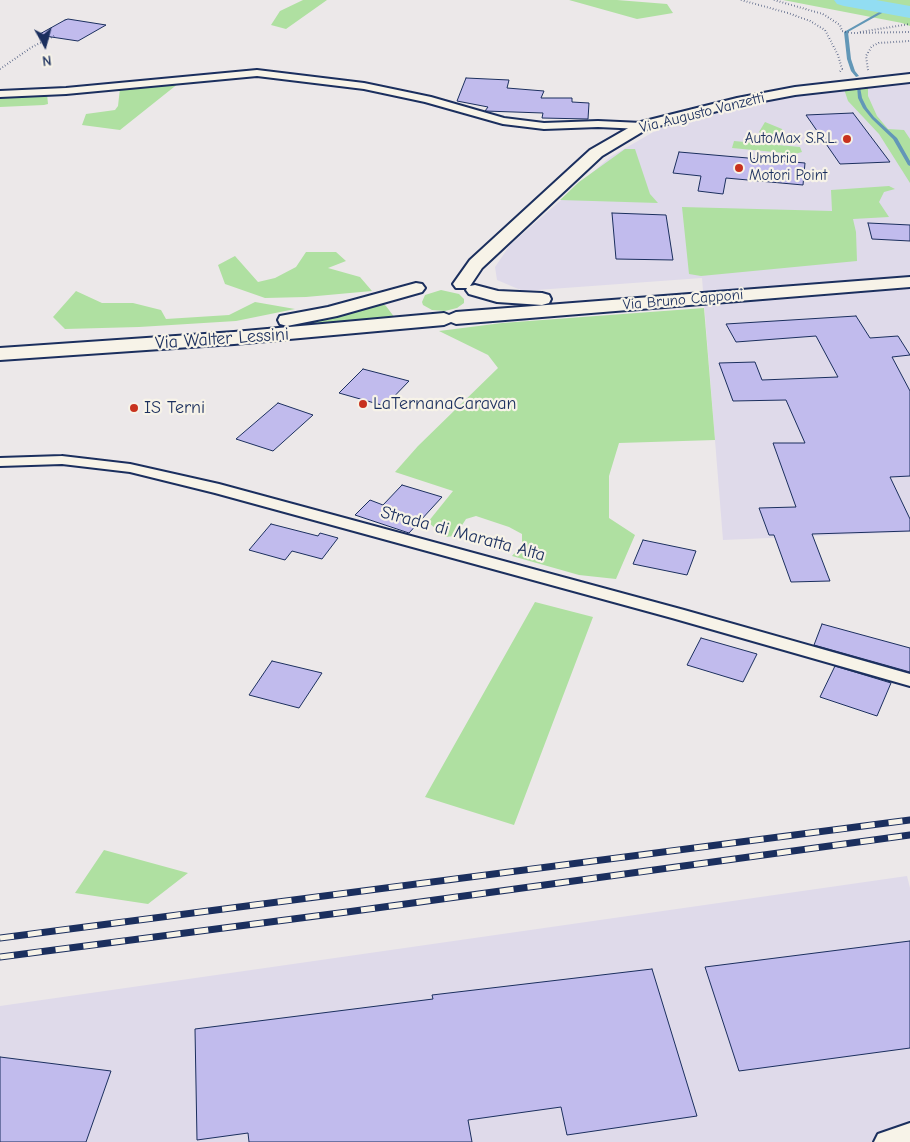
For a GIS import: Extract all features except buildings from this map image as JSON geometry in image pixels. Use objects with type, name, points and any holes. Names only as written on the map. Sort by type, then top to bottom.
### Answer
[{"type":"main road","name":"Via Augusto Vanzetti","points":[[450,319],[431,318],[412,311],[407,305],[406,299],[409,293],[446,285],[476,264],[596,152],[642,126],[737,102],[811,88],[910,78]]},
{"type":"main road","name":"Via Bruno Capponi","points":[[446,285],[497,296],[546,299],[910,270]]},
{"type":"main road","name":"Via Bruno Capponi","points":[[450,319],[910,282]]},
{"type":"main road","points":[[446,285],[480,295],[482,300],[480,306],[475,311],[450,319]]},
{"type":"main road","name":"Via Walter Lessini","points":[[0,341],[255,326],[330,312],[446,285]]},
{"type":"main road","name":"Via Walter Lessini","points":[[0,354],[234,338],[450,319]]},
{"type":"street","points":[[0,94],[66,91],[257,73],[364,86],[426,99],[502,121],[544,126],[598,124],[642,126]]},
{"type":"street","name":"Strada di Maratta Alta","points":[[0,462],[62,460],[130,468],[219,489],[678,614],[910,680]]},
{"type":"street","points":[[886,1142],[910,1134]]},
{"type":"path","points":[[741,0],[788,12],[810,21],[825,30],[838,55],[842,69],[839,74]]},
{"type":"path","points":[[774,0],[823,14],[840,25],[842,30],[852,33],[910,32]]},
{"type":"path","points":[[852,33],[910,24]]},
{"type":"path","points":[[0,69],[32,47],[54,36]]},
{"type":"path","points":[[868,73],[866,56],[872,46],[910,41]]},
{"type":"shaded area","points":[[910,81],[910,532],[723,540],[702,278],[523,291],[497,280],[495,267],[510,245],[610,157],[662,127],[762,102],[806,94]]},
{"type":"shaded area","points":[[907,876],[910,888],[910,1142],[0,1142],[0,1006]]},
{"type":"green space","points":[[303,0],[327,0],[286,29],[271,25],[280,11]]},
{"type":"green space","points":[[569,0],[617,0],[667,4],[673,13],[637,19]]},
{"type":"green space","points":[[783,0],[910,0],[910,26],[902,23]]},
{"type":"green space","points":[[179,83],[120,130],[82,125],[86,114],[115,110],[118,106],[120,88]]},
{"type":"green space","points":[[868,87],[868,96],[877,116],[888,129],[904,130],[910,139],[910,183],[879,134],[848,101],[844,89]]},
{"type":"green space","points":[[47,94],[48,104],[0,107],[0,97]]},
{"type":"green space","points":[[765,122],[782,129],[788,140],[768,140],[759,132]]},
{"type":"green space","points":[[734,141],[800,147],[802,152],[795,154],[732,148]]},
{"type":"green space","points":[[625,149],[635,149],[650,194],[658,203],[560,200],[579,182]]},
{"type":"green space","points":[[889,186],[895,189],[884,192],[879,202],[889,217],[853,219],[856,232],[857,261],[701,276],[689,274],[682,207],[832,211],[831,190]]},
{"type":"green space","points":[[306,252],[336,252],[346,261],[328,268],[360,277],[372,291],[306,297],[265,298],[225,284],[218,265],[235,256],[258,282],[275,278],[296,267]]},
{"type":"green space","points":[[441,290],[459,294],[464,299],[464,303],[457,308],[445,311],[432,310],[423,305],[422,302],[425,295]]},
{"type":"green space","points":[[76,291],[102,303],[133,303],[161,310],[166,319],[229,315],[255,302],[295,309],[236,321],[65,329],[53,317]]},
{"type":"green space","points":[[383,304],[395,318],[287,328],[285,325],[335,316]]},
{"type":"green space","points":[[704,308],[715,440],[619,443],[609,476],[609,518],[635,535],[616,579],[579,575],[512,556],[522,544],[522,534],[509,527],[476,516],[466,519],[455,536],[445,537],[428,522],[453,491],[395,472],[418,446],[498,368],[488,355],[439,331],[502,323]]},
{"type":"green space","points":[[535,602],[593,617],[514,825],[425,797]]},
{"type":"green space","points":[[104,850],[188,873],[148,904],[75,893]]},
{"type":"waterway","points":[[844,0],[910,12]]},
{"type":"waterway","points":[[857,76],[849,59],[846,32],[889,8]]},
{"type":"waterway","points":[[858,87],[860,98],[865,108],[895,138],[910,165]]},
{"type":"railway","points":[[0,938],[910,820]]},
{"type":"railway","points":[[0,957],[347,912],[910,835]]},
{"type":"place","name":"AutoMax S.R.L.","points":[[847,139]]},
{"type":"place","name":"Umbria Motori Point","points":[[739,168]]},
{"type":"place","name":"LaTernanaCaravan","points":[[363,404]]},
{"type":"place","name":"IS Terni","points":[[134,408]]}]
